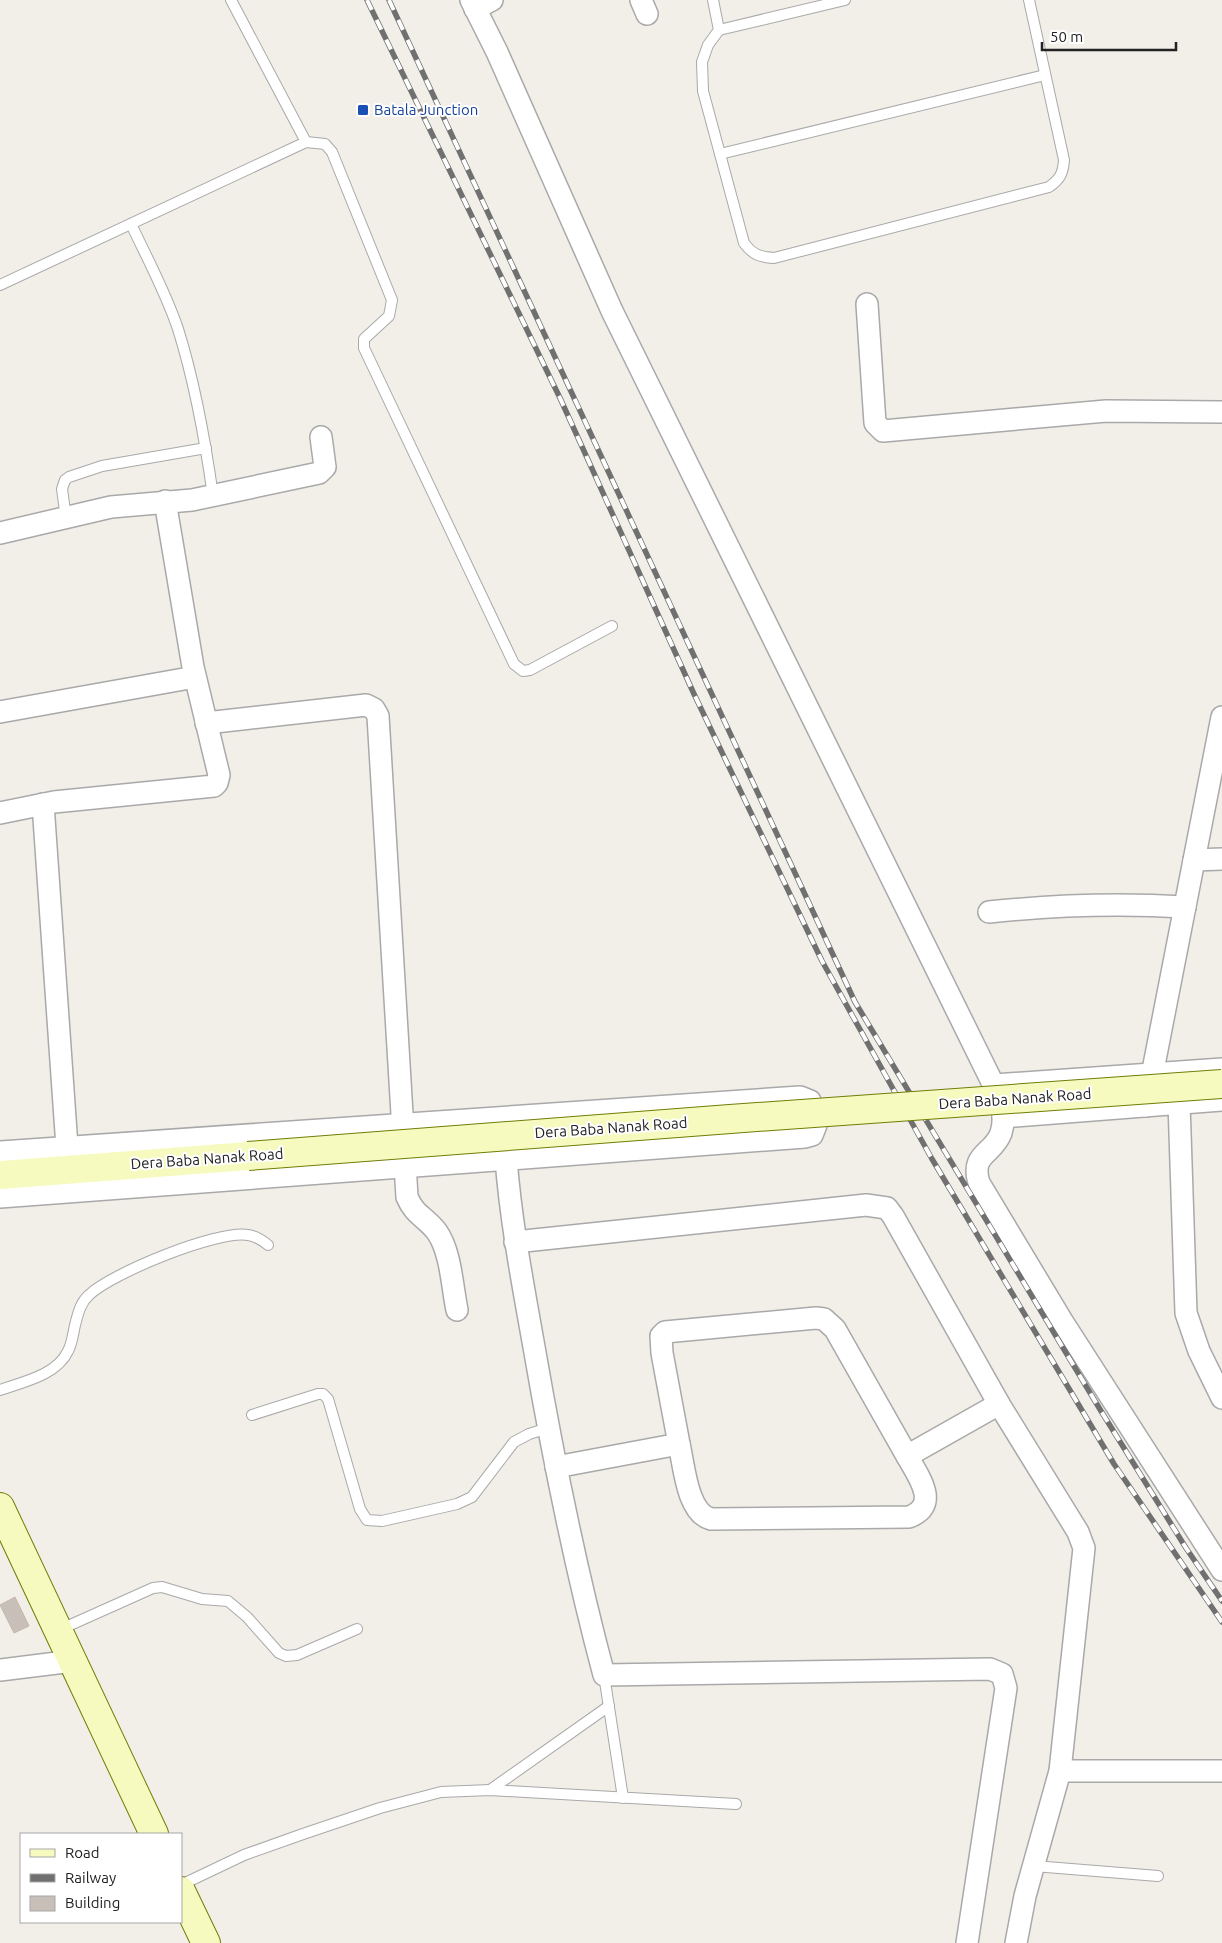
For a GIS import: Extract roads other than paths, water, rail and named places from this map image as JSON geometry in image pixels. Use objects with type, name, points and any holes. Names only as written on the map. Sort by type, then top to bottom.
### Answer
[{"type":"main road","name":"Dera Baba Nanak Road","points":[[0,1175],[556,1132],[1222,1084]]},
{"type":"main road","points":[[0,1507],[154,1833]]},
{"type":"main road","points":[[182,1893],[206,1943]]},
{"type":"street","points":[[479,3],[612,311],[1000,1098],[1003,1117],[1001,1132],[997,1141],[978,1161],[976,1172],[979,1183],[1062,1321],[1222,1570]]},
{"type":"street","points":[[867,304],[875,423],[883,431],[1053,414],[1106,411],[1222,412]]},
{"type":"street","points":[[0,533],[111,507],[213,496],[323,471],[326,463],[321,437]]},
{"type":"street","points":[[0,813],[43,804],[114,795],[214,786],[217,783],[219,774],[195,677],[165,501]]},
{"type":"street","points":[[0,712],[195,677]]},
{"type":"street","points":[[206,723],[356,705],[366,705],[374,709],[378,716],[407,1197],[413,1210],[436,1230],[443,1243],[457,1310]]},
{"type":"street","points":[[1146,1106],[1222,717]]},
{"type":"street","points":[[43,804],[67,1147]]},
{"type":"street","points":[[1194,860],[1222,859]]},
{"type":"street","points":[[989,912],[1075,904],[1126,903],[1185,907]]},
{"type":"street","points":[[994,1085],[1222,1069]]},
{"type":"street","points":[[0,1152],[800,1097],[810,1100],[816,1125],[812,1135],[805,1137],[0,1197]]},
{"type":"street","points":[[1003,1117],[1222,1100]]},
{"type":"street","points":[[1179,1103],[1186,1313],[1198,1352],[1222,1398]]},
{"type":"street","points":[[506,1160],[515,1242],[548,1428],[604,1674],[990,1669],[1002,1674],[1006,1688],[967,1943]]},
{"type":"street","points":[[515,1242],[879,1206],[887,1208],[893,1216],[999,1404],[1078,1532],[1084,1548],[1060,1770],[1034,1866],[1016,1943]]},
{"type":"street","points":[[816,1318],[824,1319],[835,1329],[907,1456],[924,1488],[926,1497],[924,1506],[919,1513],[909,1517],[711,1519],[703,1517],[696,1510],[679,1444],[662,1353],[661,1336],[665,1332],[816,1318]]},
{"type":"street","points":[[907,1456],[999,1404]]},
{"type":"street","points":[[556,1467],[679,1444]]},
{"type":"street","points":[[0,1670],[65,1662]]},
{"type":"street","points":[[1060,1770],[1222,1771]]},
{"type":"lane","points":[[231,0],[306,142]]},
{"type":"lane","points":[[713,0],[719,30]]},
{"type":"lane","points":[[845,0],[719,30],[708,45],[702,62],[703,91],[744,243],[751,253],[762,258],[774,258],[1049,187],[1059,180],[1063,171],[1064,160],[1029,0]]},
{"type":"lane","points":[[720,154],[1045,75]]},
{"type":"lane","points":[[0,285],[306,142],[325,144],[332,152],[392,300],[389,316],[364,339],[364,348],[514,664],[523,671],[530,670],[612,626]]},
{"type":"lane","points":[[131,224],[158,280],[177,328],[192,380],[206,448],[213,496]]},
{"type":"lane","points":[[66,518],[62,490],[65,480],[69,476],[102,466],[206,448]]},
{"type":"lane","points":[[0,1390],[37,1377],[59,1365],[68,1351],[79,1308],[88,1295],[118,1276],[200,1242],[218,1238],[248,1235],[258,1237],[268,1245]]},
{"type":"lane","points":[[252,1415],[323,1394],[328,1399],[360,1509],[367,1520],[382,1521],[456,1504],[472,1497],[514,1442],[529,1434],[548,1428]]},
{"type":"lane","points":[[58,1630],[153,1588],[162,1587],[202,1599],[228,1601],[247,1617],[279,1653],[286,1656],[297,1655],[357,1629]]},
{"type":"lane","points":[[604,1674],[623,1798]]},
{"type":"lane","points":[[490,1790],[609,1706]]},
{"type":"lane","points":[[182,1885],[244,1855],[380,1808],[441,1792],[490,1790],[736,1804]]},
{"type":"lane","points":[[1034,1866],[1158,1876]]},
{"type":"railway","points":[[367,0],[560,398],[694,694],[822,961],[932,1159],[1114,1464],[1222,1622]]},
{"type":"railway","points":[[389,0],[855,1002],[1101,1411],[1186,1548],[1222,1601]]},
{"type":"place","name":"Batala Junction","points":[[363,110]]}]
